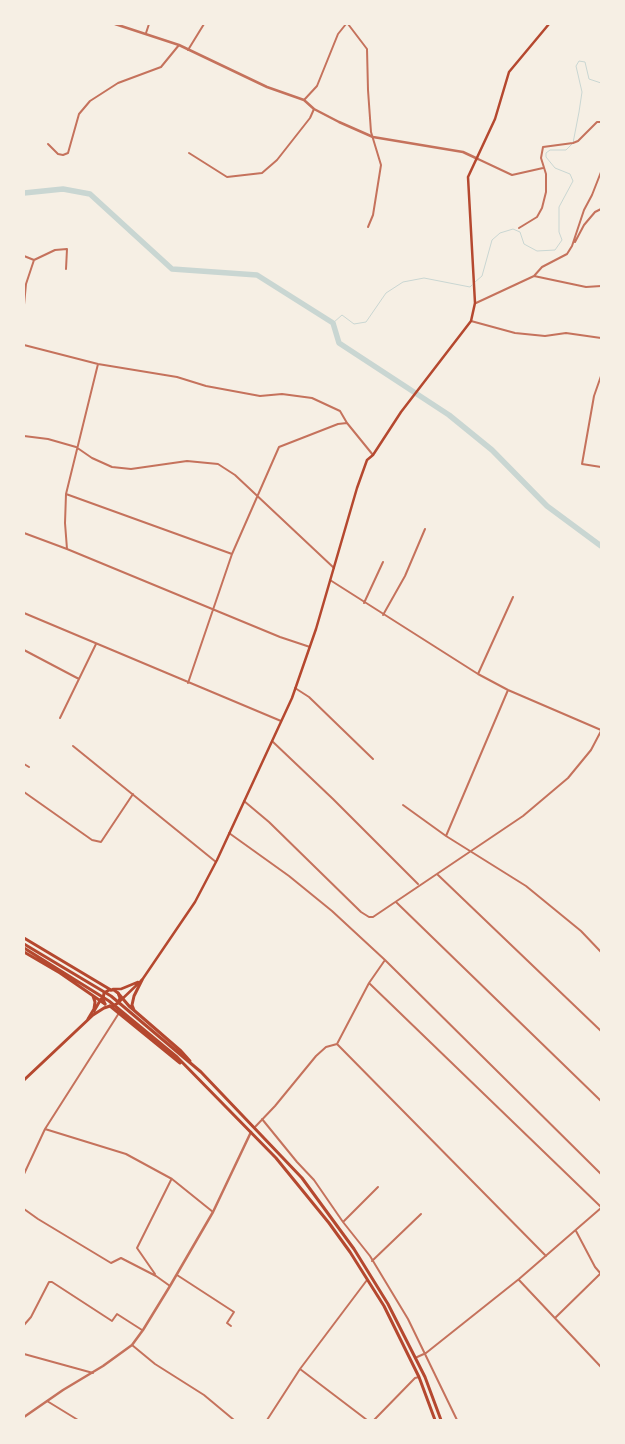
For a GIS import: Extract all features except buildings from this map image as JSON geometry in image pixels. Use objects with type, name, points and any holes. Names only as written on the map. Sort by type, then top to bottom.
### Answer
[{"type":"main road","points":[[134,1010],[132,1005],[134,996],[142,980],[195,902],[216,862],[295,688],[310,647],[367,460],[373,455],[402,412],[471,322],[475,303],[468,183],[471,171],[495,119],[509,72],[548,24]]},
{"type":"main road","points":[[24,938],[118,993],[134,1010],[181,1051],[302,1178],[354,1249],[388,1304],[425,1377],[441,1420]]},
{"type":"main road","points":[[24,944],[111,996],[178,1055],[281,1164],[329,1222],[384,1306],[419,1377],[435,1420]]},
{"type":"main road","points":[[24,948],[109,1001],[201,1072]]},
{"type":"main road","points":[[24,952],[111,1006],[196,1076]]},
{"type":"main road","points":[[88,1019],[106,991],[122,989],[142,980]]},
{"type":"main road","points":[[24,1080],[88,1019],[98,1011],[118,1003],[142,980]]},
{"type":"main road","points":[[118,993],[120,998],[118,1003]]},
{"type":"main road","points":[[88,1019],[94,1009],[93,995]]},
{"type":"main road","points":[[103,996],[105,1004]]},
{"type":"street","points":[[115,24],[179,45],[266,87],[304,100],[314,109],[373,137],[463,152],[512,175],[545,168]]},
{"type":"street","points":[[146,33],[149,24]]},
{"type":"street","points":[[188,50],[204,24]]},
{"type":"street","points":[[304,100],[317,86],[338,34],[347,24],[367,49],[371,132],[380,165],[373,215],[368,227]]},
{"type":"street","points":[[48,144],[58,154],[68,153],[79,114],[90,101],[118,83],[161,67],[179,45]]},
{"type":"street","points":[[189,153],[227,177],[262,173],[277,160],[310,118],[314,109]]},
{"type":"street","points":[[520,228],[538,217],[542,208],[546,192],[546,174],[541,158],[543,148],[573,144],[597,122],[601,122]]},
{"type":"street","points":[[572,246],[584,210],[601,172]]},
{"type":"street","points":[[475,303],[534,276],[542,267],[567,254],[584,225],[595,212],[601,209]]},
{"type":"street","points":[[24,304],[26,284],[34,260],[55,250],[67,249],[66,269]]},
{"type":"street","points":[[24,256],[34,260]]},
{"type":"street","points":[[534,276],[586,286],[601,286]]},
{"type":"street","points":[[471,322],[515,333],[545,336],[566,333],[601,338]]},
{"type":"street","points":[[24,345],[98,364],[177,377],[206,386],[260,396],[282,394],[312,398],[340,411],[347,423],[373,455]]},
{"type":"street","points":[[67,549],[66,494],[76,447],[98,364]]},
{"type":"street","points":[[601,376],[590,412],[582,464],[601,467]]},
{"type":"street","points":[[188,683],[232,554],[279,447],[338,424],[347,423]]},
{"type":"street","points":[[24,436],[48,438],[76,447],[92,458],[112,467],[130,469],[187,461],[218,464],[235,475],[334,568]]},
{"type":"street","points":[[66,494],[232,554]]},
{"type":"street","points":[[383,615],[405,576],[425,529]]},
{"type":"street","points":[[24,533],[280,637],[310,647]]},
{"type":"street","points":[[364,603],[384,562]]},
{"type":"street","points":[[244,801],[269,822],[361,912],[369,917],[396,902],[523,816],[568,778],[591,750],[601,730],[508,690],[478,674],[330,580]]},
{"type":"street","points":[[478,674],[513,597]]},
{"type":"street","points":[[24,614],[281,721]]},
{"type":"street","points":[[60,718],[96,644]]},
{"type":"street","points":[[24,650],[79,679]]},
{"type":"street","points":[[295,688],[309,697],[373,759]]},
{"type":"street","points":[[446,836],[508,690]]},
{"type":"street","points":[[272,741],[419,885]]},
{"type":"street","points":[[73,746],[216,862]]},
{"type":"street","points":[[24,764],[29,767]]},
{"type":"street","points":[[24,792],[92,840],[100,842],[133,794]]},
{"type":"street","points":[[403,806],[446,836],[526,886],[581,931],[601,952]]},
{"type":"street","points":[[230,833],[289,876],[332,911],[601,1174]]},
{"type":"street","points":[[437,874],[601,1031]]},
{"type":"street","points":[[396,902],[601,1101]]},
{"type":"street","points":[[254,1127],[316,1056],[326,1047],[337,1044],[369,983],[384,960]]},
{"type":"street","points":[[369,983],[601,1207],[519,1279],[426,1353],[415,1358]]},
{"type":"street","points":[[24,1174],[45,1129],[119,1013]]},
{"type":"street","points":[[337,1044],[546,1256]]},
{"type":"street","points":[[262,1119],[314,1180],[372,1261],[404,1311],[458,1420]]},
{"type":"street","points":[[45,1129],[126,1154],[172,1179],[213,1212]]},
{"type":"street","points":[[24,1417],[63,1390],[93,1373],[132,1345],[177,1275],[213,1212],[251,1132]]},
{"type":"street","points":[[156,1276],[137,1248],[172,1179]]},
{"type":"street","points":[[343,1222],[378,1187]]},
{"type":"street","points":[[24,1209],[38,1220],[111,1263],[121,1258],[156,1276],[170,1286]]},
{"type":"street","points":[[372,1261],[421,1214]]},
{"type":"street","points":[[555,1318],[601,1274],[595,1267],[576,1230]]},
{"type":"street","points":[[177,1275],[234,1312],[227,1323],[231,1326]]},
{"type":"street","points":[[519,1279],[601,1368]]},
{"type":"street","points":[[267,1420],[300,1369],[367,1280]]},
{"type":"street","points":[[24,1325],[31,1317],[49,1282],[52,1282],[112,1321],[117,1314],[143,1330]]},
{"type":"street","points":[[132,1345],[155,1364],[204,1395],[234,1420]]},
{"type":"street","points":[[24,1354],[93,1373]]},
{"type":"street","points":[[300,1369],[367,1420]]},
{"type":"street","points":[[374,1420],[415,1378],[419,1377]]},
{"type":"street","points":[[47,1401],[78,1420]]},
{"type":"waterway","points":[[475,282],[482,276],[492,240],[500,233],[513,229],[520,232],[524,244],[537,251],[555,250],[562,240],[559,232],[559,207],[573,181],[570,174],[555,168],[546,157],[546,153],[550,150],[566,150],[573,143],[582,92],[576,66],[579,61],[585,62],[589,79],[601,83]]},
{"type":"waterway","points":[[24,193],[63,189],[90,194],[172,269],[257,275],[333,323],[339,343],[449,415],[492,450],[547,506],[601,546]]},
{"type":"waterway","points":[[333,323],[342,315],[354,324],[366,322],[386,293],[403,282],[424,278],[470,287],[472,285]]}]
